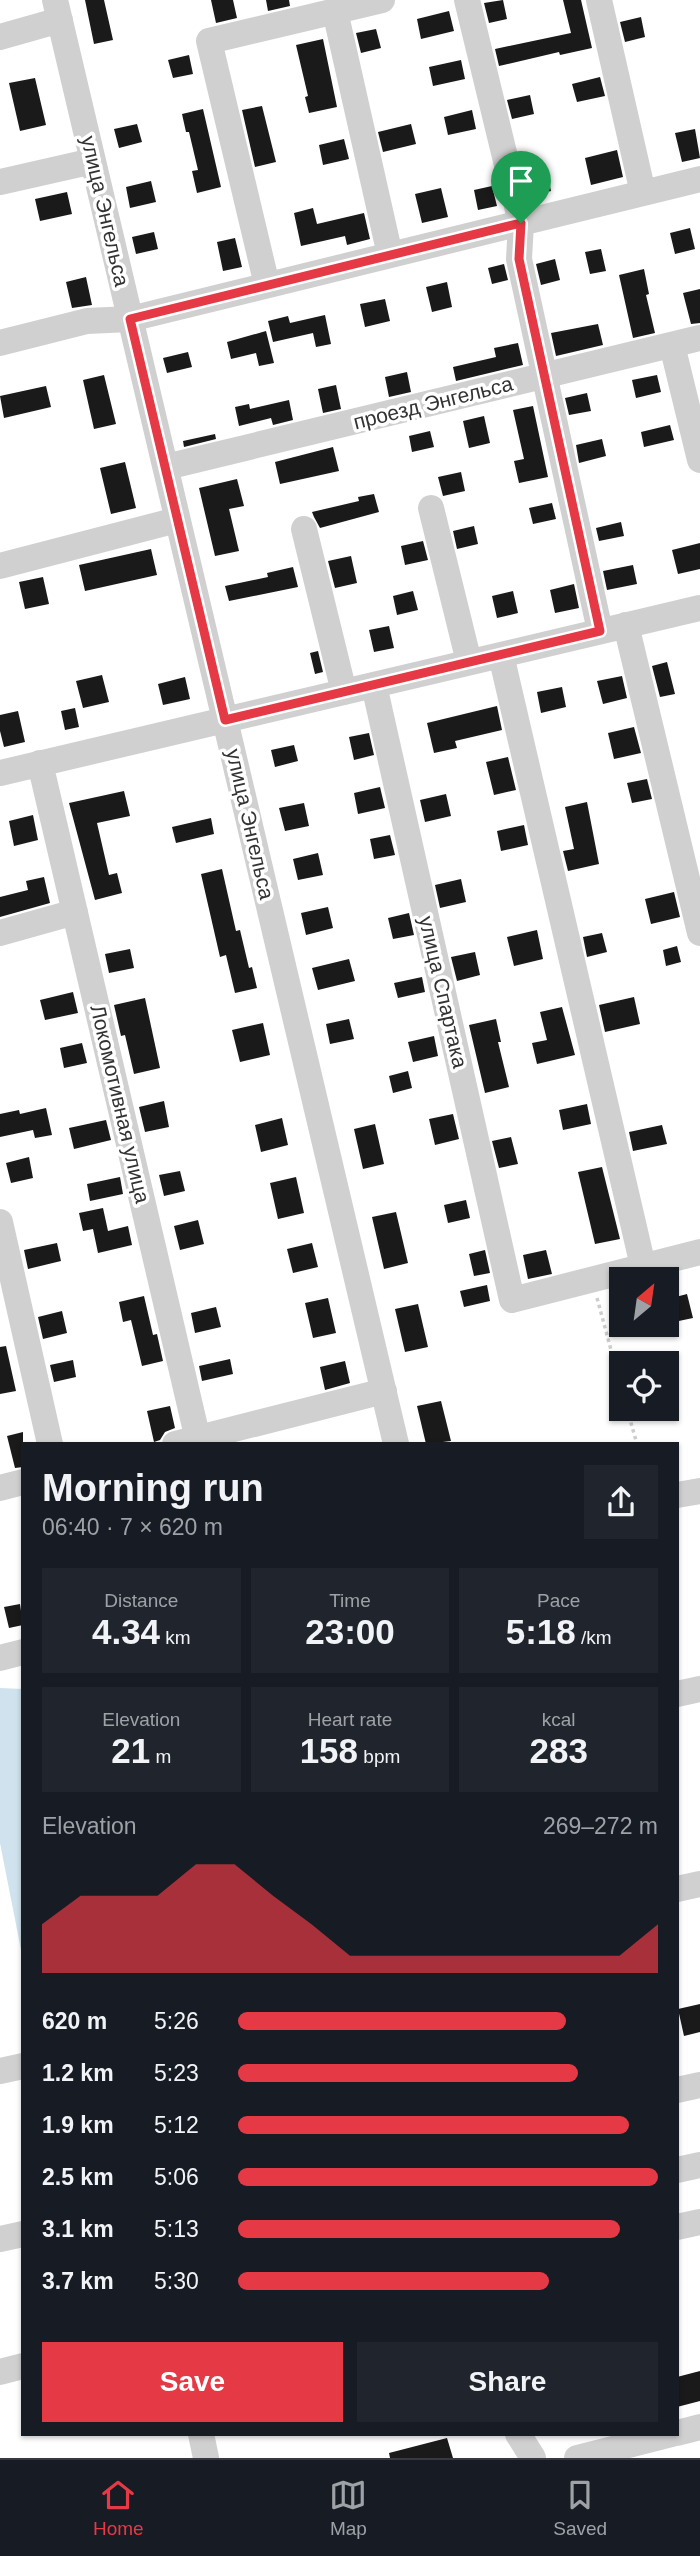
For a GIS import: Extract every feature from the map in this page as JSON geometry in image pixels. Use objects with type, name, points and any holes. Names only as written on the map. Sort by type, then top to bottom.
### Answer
[{"type":"street","points":[[267,285],[209,41],[382,0]]},
{"type":"street","points":[[467,0],[521,223],[519,259],[600,631]]},
{"type":"street","points":[[599,0],[643,193]]},
{"type":"street","points":[[0,37],[57,10]]},
{"type":"street","name":"улица Энгельса","points":[[57,10],[396,1442]]},
{"type":"street","points":[[335,11],[390,256]]},
{"type":"street","points":[[0,182],[93,161]]},
{"type":"street","points":[[0,343],[87,321],[130,319],[700,179]]},
{"type":"street","name":"проезд Энгельса","points":[[166,467],[700,338]]},
{"type":"street","points":[[672,345],[700,460]]},
{"type":"street","points":[[431,508],[469,662]]},
{"type":"street","points":[[0,566],[177,520]]},
{"type":"street","points":[[304,529],[344,692]]},
{"type":"street","points":[[0,773],[700,608]]},
{"type":"street","points":[[626,625],[700,933]]},
{"type":"street","points":[[501,655],[643,1266]]},
{"type":"street","name":"улица Спартака","points":[[374,685],[512,1300],[592,1279]]},
{"type":"street","name":"Локомотивная улица","points":[[40,763],[190,1442]]},
{"type":"street","points":[[0,933],[75,912]]},
{"type":"street","points":[[0,1222],[50,1442]]},
{"type":"street","points":[[592,1279],[700,1252]]},
{"type":"street","points":[[190,1442],[384,1391]]},
{"type":"street","points":[[0,1489],[21,1483]]},
{"type":"street","points":[[679,1495],[700,1490]]},
{"type":"street","points":[[0,1658],[21,1653]]},
{"type":"street","points":[[679,1694],[700,1689]]},
{"type":"street","points":[[679,1889],[700,1884]]},
{"type":"street","points":[[0,2071],[21,2066]]},
{"type":"street","points":[[679,2090],[700,2085]]},
{"type":"street","points":[[679,2170],[700,2165]]},
{"type":"street","points":[[679,2227],[700,2222]]},
{"type":"street","points":[[0,2239],[21,2234]]},
{"type":"street","points":[[0,2372],[21,2367]]},
{"type":"street","points":[[679,2432],[700,2427]]},
{"type":"street","points":[[201,2436],[206,2458]]},
{"type":"street","points":[[520,2436],[534,2458]]},
{"type":"street","points":[[577,2458],[664,2436]]},
{"type":"path","points":[[592,1279],[611,1351]]},
{"type":"path","points":[[630,1421],[636,1442]]},
{"type":"water","points":[[0,1688],[21,1689],[21,1950],[0,1843]]},
{"type":"building","points":[[85,0],[104,0],[113,40],[94,44]]},
{"type":"building","points":[[211,0],[233,0],[237,18],[216,23]]},
{"type":"building","points":[[266,0],[289,0],[290,6],[268,11]]},
{"type":"building","points":[[503,0],[507,19],[489,23],[484,3]]},
{"type":"building","points":[[563,0],[581,0],[592,48],[560,55],[559,52],[499,66],[495,49],[571,33]]},
{"type":"building","points":[[449,11],[454,31],[421,39],[417,19]]},
{"type":"building","points":[[641,17],[645,37],[625,42],[620,22]]},
{"type":"building","points":[[376,29],[381,48],[361,53],[356,33]]},
{"type":"building","points":[[323,39],[337,107],[309,113],[305,97],[308,96],[296,45]]},
{"type":"building","points":[[189,55],[193,74],[173,78],[168,60]]},
{"type":"building","points":[[461,60],[465,79],[433,86],[429,67]]},
{"type":"building","points":[[600,77],[605,96],[577,102],[572,84]]},
{"type":"building","points":[[35,78],[46,125],[20,131],[9,83]]},
{"type":"building","points":[[530,95],[534,114],[512,119],[507,100]]},
{"type":"building","points":[[262,106],[276,162],[255,167],[242,110]]},
{"type":"building","points":[[203,109],[221,187],[197,193],[192,171],[198,170],[182,114]]},
{"type":"building","points":[[472,110],[476,129],[448,135],[444,117]]},
{"type":"building","points":[[137,124],[142,142],[119,148],[114,129]]},
{"type":"building","points":[[411,124],[416,144],[383,152],[378,132]]},
{"type":"building","points":[[695,129],[700,158],[682,162],[675,133]]},
{"type":"building","points":[[344,139],[349,159],[323,165],[319,145]]},
{"type":"building","points":[[617,150],[623,177],[591,185],[585,158]]},
{"type":"building","points":[[547,172],[551,191],[531,196],[526,177]]},
{"type":"building","points":[[151,181],[156,202],[130,208],[126,187]]},
{"type":"building","points":[[492,186],[497,206],[478,210],[474,190]]},
{"type":"building","points":[[441,188],[448,217],[422,223],[415,194]]},
{"type":"building","points":[[67,192],[72,214],[40,221],[35,199]]},
{"type":"building","points":[[313,208],[317,224],[364,213],[370,239],[347,245],[345,236],[301,246],[294,213]]},
{"type":"building","points":[[690,228],[695,249],[675,254],[670,233]]},
{"type":"building","points":[[154,232],[158,249],[136,254],[132,237]]},
{"type":"building","points":[[235,238],[242,267],[223,271],[217,242]]},
{"type":"building","points":[[601,249],[606,271],[590,274],[585,252]]},
{"type":"building","points":[[555,259],[560,280],[541,285],[536,264]]},
{"type":"building","points":[[504,264],[508,280],[492,284],[488,268]]},
{"type":"building","points":[[644,269],[649,294],[646,295],[655,333],[633,338],[619,275]]},
{"type":"building","points":[[86,277],[92,305],[72,308],[66,282]]},
{"type":"building","points":[[447,282],[452,307],[432,312],[426,287]]},
{"type":"building","points":[[700,289],[700,323],[691,324],[683,293]]},
{"type":"building","points":[[385,299],[390,321],[365,327],[360,304]]},
{"type":"building","points":[[325,315],[331,344],[316,347],[313,333],[273,342],[268,321],[288,316],[290,323]]},
{"type":"building","points":[[598,324],[603,345],[556,356],[551,333]]},
{"type":"building","points":[[266,331],[274,363],[259,366],[256,353],[231,359],[227,342]]},
{"type":"building","points":[[518,343],[523,365],[456,381],[453,367],[496,357],[494,348]]},
{"type":"building","points":[[188,352],[192,367],[167,373],[163,358]]},
{"type":"building","points":[[407,372],[411,392],[389,397],[385,377]]},
{"type":"building","points":[[104,375],[116,424],[94,429],[83,380]]},
{"type":"building","points":[[657,375],[661,392],[636,398],[632,380]]},
{"type":"building","points":[[336,385],[341,409],[323,413],[318,389]]},
{"type":"building","points":[[46,386],[51,407],[4,418],[0,396]]},
{"type":"building","points":[[587,393],[591,411],[569,415],[565,398]]},
{"type":"building","points":[[289,400],[293,420],[273,425],[271,418],[239,426],[235,407],[249,404],[250,409]]},
{"type":"building","points":[[533,406],[548,477],[519,483],[514,461],[524,459],[513,410]]},
{"type":"building","points":[[484,416],[490,443],[469,448],[463,421]]},
{"type":"building","points":[[670,425],[674,440],[644,447],[641,432]]},
{"type":"building","points":[[430,431],[434,447],[412,452],[409,436]]},
{"type":"building","points":[[215,434],[216,439],[184,447],[183,441]]},
{"type":"building","points":[[602,439],[606,456],[579,463],[576,445]]},
{"type":"building","points":[[333,447],[339,471],[280,484],[275,462]]},
{"type":"building","points":[[125,462],[136,508],[111,514],[100,468]]},
{"type":"building","points":[[461,472],[465,491],[443,496],[438,477]]},
{"type":"building","points":[[237,479],[244,506],[229,509],[239,551],[215,556],[199,488]]},
{"type":"building","points":[[374,494],[379,512],[320,528],[312,512],[359,501],[358,497]]},
{"type":"building","points":[[552,503],[556,519],[533,524],[529,508]]},
{"type":"building","points":[[621,522],[624,536],[599,541],[596,528]]},
{"type":"building","points":[[474,526],[478,544],[457,549],[453,531]]},
{"type":"building","points":[[423,541],[428,560],[405,565],[401,546]]},
{"type":"building","points":[[700,543],[700,569],[678,574],[672,550]]},
{"type":"building","points":[[151,549],[157,575],[85,591],[79,565]]},
{"type":"building","points":[[351,556],[357,583],[335,588],[328,561]]},
{"type":"building","points":[[633,565],[637,584],[607,590],[603,571]]},
{"type":"building","points":[[293,567],[298,587],[229,601],[225,586],[268,577],[267,573]]},
{"type":"building","points":[[43,577],[49,604],[25,609],[19,582]]},
{"type":"building","points":[[574,584],[579,608],[555,613],[550,590]]},
{"type":"building","points":[[413,591],[418,610],[397,615],[393,596]]},
{"type":"building","points":[[513,591],[518,613],[497,618],[492,596]]},
{"type":"building","points":[[389,626],[394,648],[374,652],[369,630]]},
{"type":"building","points":[[318,651],[323,672],[315,674],[310,653]]},
{"type":"building","points":[[667,662],[675,694],[660,697],[652,666]]},
{"type":"building","points":[[102,675],[109,702],[83,708],[76,681]]},
{"type":"building","points":[[622,676],[627,698],[603,704],[597,681]]},
{"type":"building","points":[[185,677],[190,699],[163,705],[158,684]]},
{"type":"building","points":[[562,687],[566,707],[541,713],[537,692]]},
{"type":"building","points":[[497,706],[502,730],[455,741],[457,748],[434,753],[427,723]]},
{"type":"building","points":[[75,708],[79,727],[65,730],[61,711]]},
{"type":"building","points":[[18,711],[25,742],[4,747],[0,715]]},
{"type":"building","points":[[634,727],[641,753],[614,759],[608,733]]},
{"type":"building","points":[[369,733],[374,755],[354,760],[349,737]]},
{"type":"building","points":[[294,745],[298,761],[275,767],[271,750]]},
{"type":"building","points":[[508,757],[516,790],[494,795],[486,762]]},
{"type":"building","points":[[647,779],[652,799],[632,803],[627,783]]},
{"type":"building","points":[[380,787],[385,808],[358,814],[354,793]]},
{"type":"building","points":[[124,791],[130,816],[97,823],[109,875],[117,873],[122,893],[95,900],[69,803]]},
{"type":"building","points":[[446,794],[451,816],[425,822],[420,800]]},
{"type":"building","points":[[587,802],[599,864],[568,871],[563,851],[574,849],[565,807]]},
{"type":"building","points":[[304,803],[309,826],[285,831],[279,808]]},
{"type":"building","points":[[33,815],[38,840],[14,846],[9,821]]},
{"type":"building","points":[[211,818],[214,834],[176,843],[172,827]]},
{"type":"building","points":[[524,825],[528,845],[501,851],[497,831]]},
{"type":"building","points":[[390,835],[395,855],[374,859],[370,839]]},
{"type":"building","points":[[318,853],[323,875],[298,880],[293,859]]},
{"type":"building","points":[[222,869],[236,931],[240,930],[257,988],[235,993],[226,955],[220,957],[201,874]]},
{"type":"building","points":[[44,877],[50,903],[0,917],[0,897],[28,890],[26,881]]},
{"type":"building","points":[[461,879],[466,902],[440,908],[435,885]]},
{"type":"building","points":[[674,892],[680,917],[651,924],[645,899]]},
{"type":"building","points":[[328,907],[333,928],[306,935],[301,913]]},
{"type":"building","points":[[409,913],[414,935],[393,939],[388,918]]},
{"type":"building","points":[[537,930],[543,959],[514,966],[507,937]]},
{"type":"building","points":[[602,933],[607,952],[587,957],[583,937]]},
{"type":"building","points":[[677,946],[681,962],[666,966],[663,950]]},
{"type":"building","points":[[130,949],[134,968],[109,973],[105,954]]},
{"type":"building","points":[[475,952],[480,975],[457,981],[451,957]]},
{"type":"building","points":[[349,959],[355,981],[318,990],[312,968]]},
{"type":"building","points":[[422,977],[425,992],[398,998],[394,983]]},
{"type":"building","points":[[73,992],[78,1013],[45,1020],[40,1000]]},
{"type":"building","points":[[634,997],[640,1024],[605,1032],[599,1005]]},
{"type":"building","points":[[145,998],[160,1068],[134,1074],[125,1035],[121,1036],[114,1005]]},
{"type":"building","points":[[562,1007],[575,1055],[537,1064],[532,1043],[547,1040],[540,1012]]},
{"type":"building","points":[[349,1019],[354,1039],[330,1044],[326,1024]]},
{"type":"building","points":[[496,1019],[501,1042],[498,1042],[509,1087],[485,1093],[469,1025]]},
{"type":"building","points":[[263,1023],[270,1055],[240,1062],[232,1030]]},
{"type":"building","points":[[434,1036],[438,1056],[413,1062],[408,1042]]},
{"type":"building","points":[[82,1043],[87,1063],[64,1068],[60,1048]]},
{"type":"building","points":[[408,1071],[412,1088],[393,1093],[389,1076]]},
{"type":"building","points":[[164,1101],[169,1127],[145,1132],[139,1107]]},
{"type":"building","points":[[587,1104],[591,1124],[563,1130],[559,1110]]},
{"type":"building","points":[[46,1108],[52,1135],[35,1138],[33,1130],[0,1137],[0,1114],[19,1110],[20,1114]]},
{"type":"building","points":[[453,1114],[459,1139],[435,1145],[429,1119]]},
{"type":"building","points":[[282,1118],[288,1145],[261,1152],[255,1125]]},
{"type":"building","points":[[106,1120],[111,1140],[74,1149],[69,1128]]},
{"type":"building","points":[[375,1124],[384,1164],[363,1169],[354,1129]]},
{"type":"building","points":[[662,1125],[667,1144],[633,1151],[629,1132]]},
{"type":"building","points":[[511,1137],[518,1164],[499,1168],[492,1141]]},
{"type":"building","points":[[29,1157],[33,1178],[11,1183],[6,1163]]},
{"type":"building","points":[[602,1167],[620,1239],[595,1244],[578,1172]]},
{"type":"building","points":[[180,1171],[185,1191],[164,1196],[159,1175]]},
{"type":"building","points":[[120,1177],[123,1194],[90,1201],[87,1184]]},
{"type":"building","points":[[296,1177],[304,1213],[278,1219],[270,1183]]},
{"type":"building","points":[[466,1200],[470,1218],[448,1223],[444,1205]]},
{"type":"building","points":[[103,1208],[108,1231],[128,1226],[132,1245],[98,1253],[93,1229],[83,1231],[79,1213]]},
{"type":"building","points":[[396,1212],[408,1263],[384,1269],[372,1217]]},
{"type":"building","points":[[198,1220],[204,1244],[180,1250],[174,1226]]},
{"type":"building","points":[[57,1243],[61,1261],[28,1269],[24,1250]]},
{"type":"building","points":[[312,1243],[318,1267],[293,1273],[287,1249]]},
{"type":"building","points":[[485,1250],[490,1273],[474,1276],[469,1254]]},
{"type":"building","points":[[546,1250],[552,1274],[528,1279],[523,1255]]},
{"type":"building","points":[[487,1285],[490,1301],[464,1307],[460,1291]]},
{"type":"building","points":[[687,1294],[693,1318],[679,1321],[679,1296]]},
{"type":"building","points":[[144,1296],[153,1335],[157,1334],[163,1361],[142,1366],[131,1320],[123,1322],[119,1302]]},
{"type":"building","points":[[328,1298],[336,1333],[313,1338],[305,1303]]},
{"type":"building","points":[[418,1304],[428,1347],[405,1352],[395,1309]]},
{"type":"building","points":[[216,1307],[221,1327],[195,1333],[191,1313]]},
{"type":"building","points":[[62,1311],[67,1333],[43,1339],[38,1317]]},
{"type":"building","points":[[6,1346],[16,1391],[0,1394],[0,1347]]},
{"type":"building","points":[[230,1359],[233,1374],[202,1381],[199,1366]]},
{"type":"building","points":[[73,1360],[76,1377],[54,1382],[50,1365]]},
{"type":"building","points":[[345,1361],[350,1383],[325,1390],[320,1367]]},
{"type":"building","points":[[441,1401],[451,1441],[426,1442],[417,1406]]},
{"type":"building","points":[[170,1406],[175,1428],[165,1432],[160,1440],[154,1442],[147,1411]]},
{"type":"building","points":[[23,1432],[21,1467],[15,1468],[7,1436]]},
{"type":"building","points":[[20,1604],[21,1625],[9,1628],[4,1607]]},
{"type":"building","points":[[700,2004],[700,2032],[684,2036],[679,2009]]},
{"type":"building","points":[[700,2371],[700,2401],[679,2406],[679,2376]]},
{"type":"building","points":[[447,2438],[453,2458],[390,2458],[389,2453]]},
{"type":"route","points":[[521,223],[519,259],[600,631],[225,720],[130,319],[521,223]]}]
